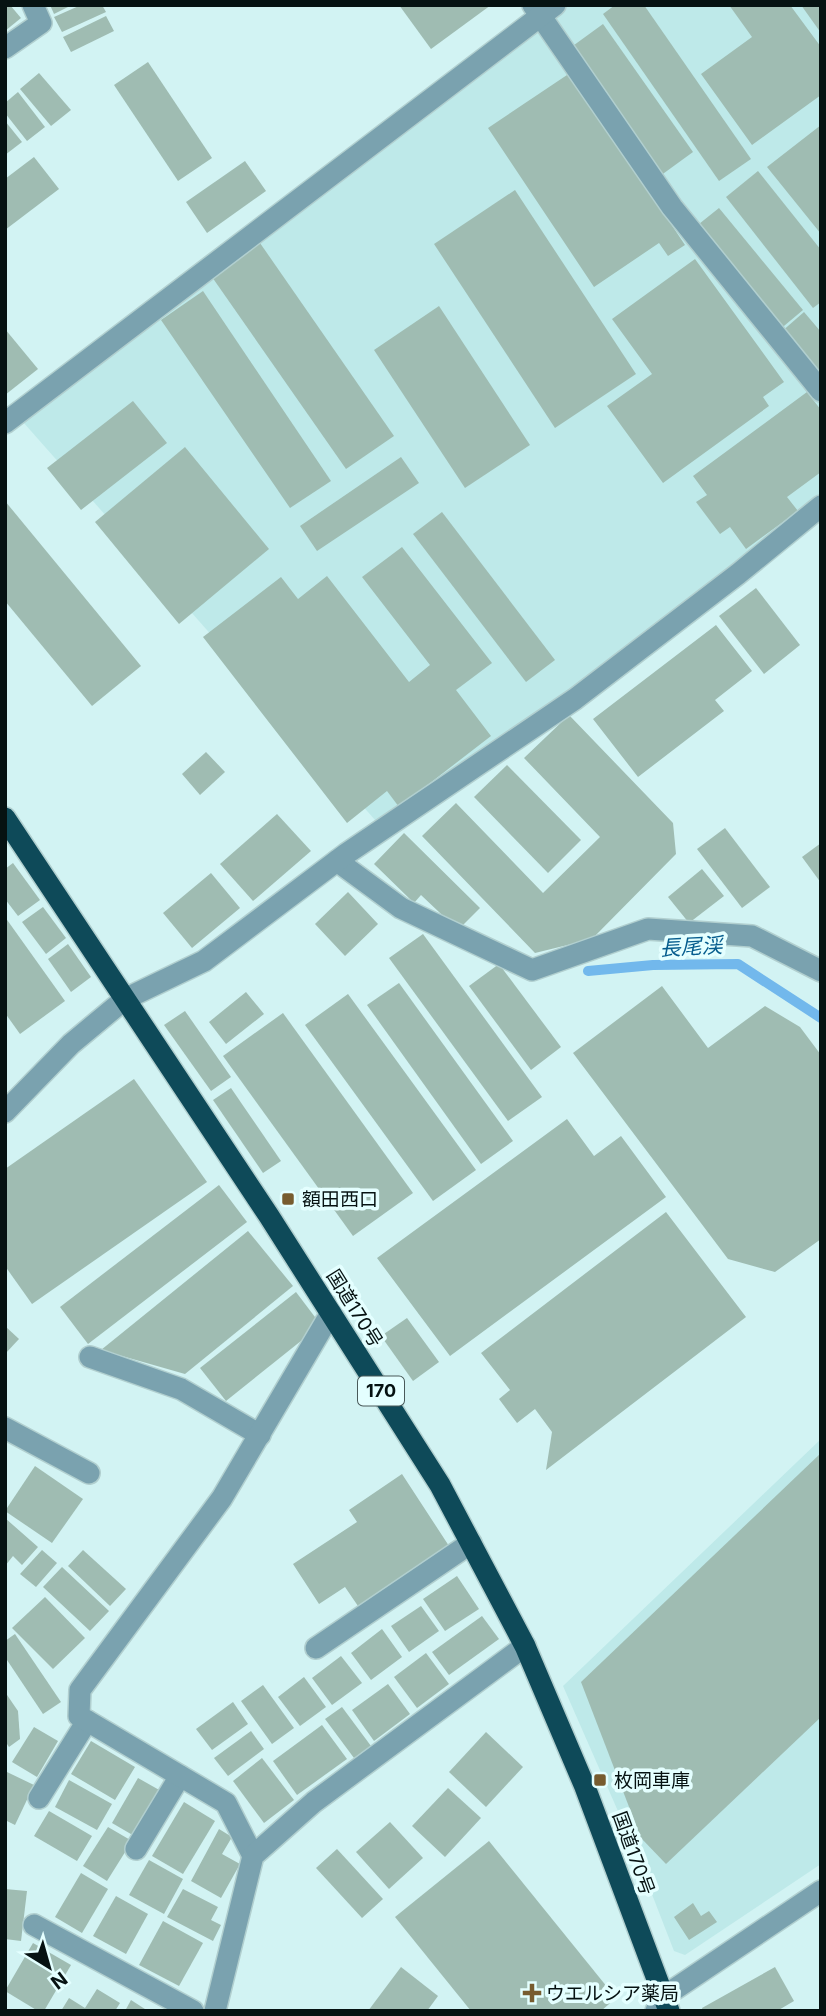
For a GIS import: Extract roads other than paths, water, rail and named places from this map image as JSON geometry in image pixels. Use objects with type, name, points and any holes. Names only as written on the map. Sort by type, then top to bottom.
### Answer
[{"type":"highway","name":"国道170号","points":[[5,818],[331,1313],[440,1485],[525,1646],[585,1787],[663,2006]]},
{"type":"street","points":[[5,48],[41,23],[33,5]]},
{"type":"street","points":[[5,423],[543,9],[672,207],[821,391]]},
{"type":"street","points":[[5,1112],[71,1044],[125,999],[204,961],[337,861],[575,699],[738,574],[821,506]]},
{"type":"street","points":[[337,861],[401,908],[532,970],[648,929],[752,936],[821,971]]},
{"type":"street","points":[[253,1856],[226,1803],[79,1716],[80,1690],[222,1497],[331,1313]]},
{"type":"street","points":[[90,1357],[181,1389],[260,1435]]},
{"type":"street","points":[[5,1428],[89,1473]]},
{"type":"street","points":[[316,1648],[471,1543]]},
{"type":"street","points":[[215,2011],[253,1856],[314,1802],[525,1646]]},
{"type":"street","points":[[39,1798],[87,1721]]},
{"type":"street","points":[[136,1849],[180,1776]]},
{"type":"street","points":[[663,2006],[821,1891]]},
{"type":"street","points":[[34,1925],[193,2011]]},
{"type":"waterway","name":"長尾渓","points":[[588,971],[653,965],[738,964],[821,1018]]},
{"type":"place","name":"額田西口","points":[[288,1199]]},
{"type":"place","name":"枚岡車庫","points":[[600,1780]]},
{"type":"place","name":"ウエルシア薬局","points":[[532,1993]]}]
